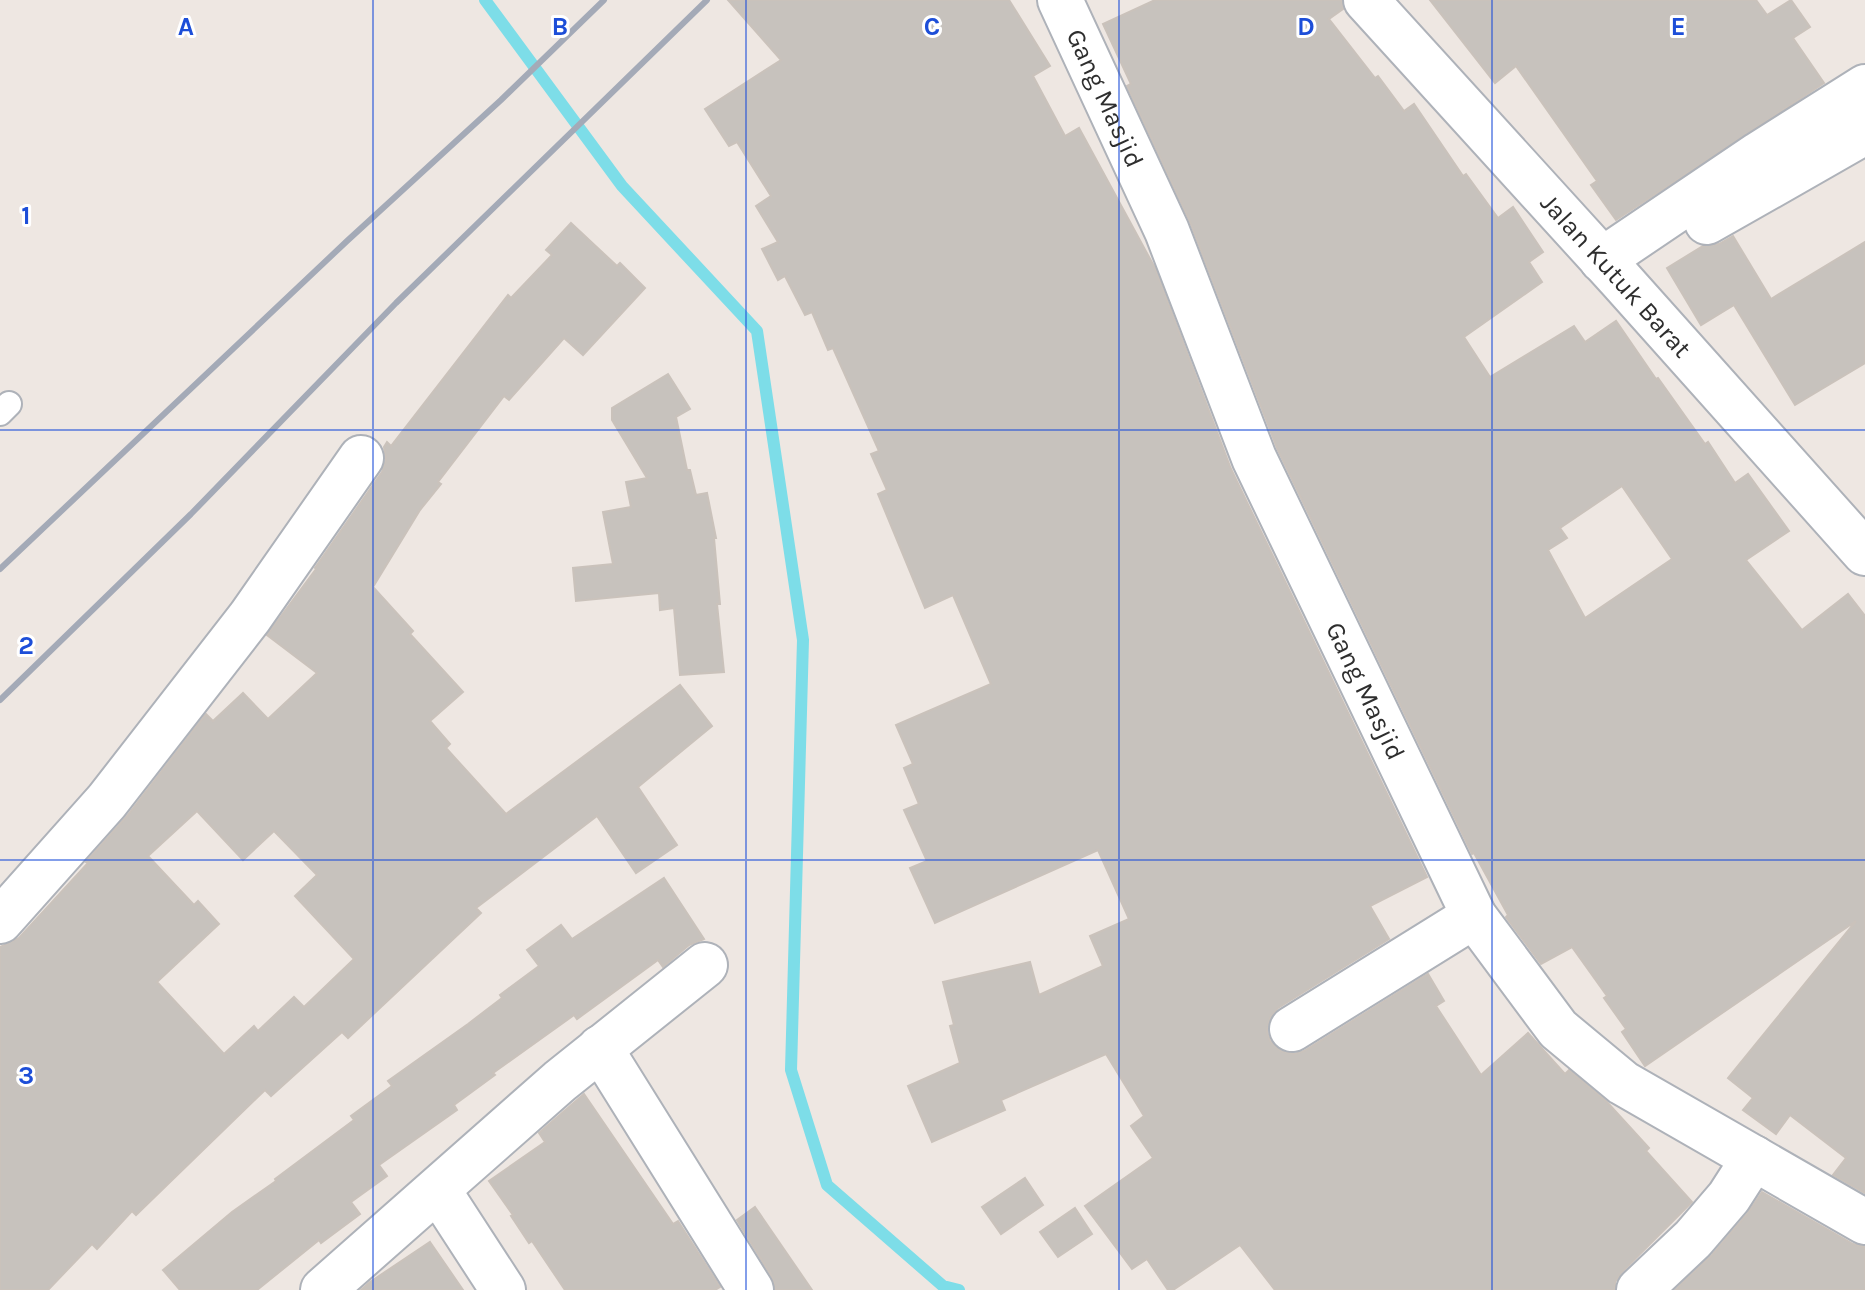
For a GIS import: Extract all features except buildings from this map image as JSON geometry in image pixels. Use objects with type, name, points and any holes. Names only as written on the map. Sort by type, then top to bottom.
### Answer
[{"type":"street","name":"Gang Masjid","points":[[1060,0],[1167,231],[1254,458],[1474,916],[1558,1029],[1591,1059],[1623,1083],[1865,1222]]},
{"type":"street","name":"Jalan Kutuk Barat","points":[[1366,0],[1865,553]]},
{"type":"street","points":[[1611,269],[1759,154],[1865,87]]},
{"type":"street","points":[[1611,269],[1719,214],[1865,132]]},
{"type":"street","points":[[0,921],[117,789],[250,617],[361,458]]},
{"type":"street","points":[[1292,1029],[1474,916]]},
{"type":"street","points":[[323,1290],[600,1048],[705,965]]},
{"type":"street","points":[[600,1048],[751,1290]]},
{"type":"street","points":[[1639,1290],[1693,1239],[1729,1197],[1754,1158]]},
{"type":"street","points":[[438,1190],[503,1290]]},
{"type":"waterway","points":[[485,0],[622,186],[757,331],[803,640],[791,1070],[827,1185],[943,1286],[959,1290]]},
{"type":"railway","points":[[0,569],[604,0]]},
{"type":"railway","points":[[0,700],[191,514],[396,303],[707,0]]}]
